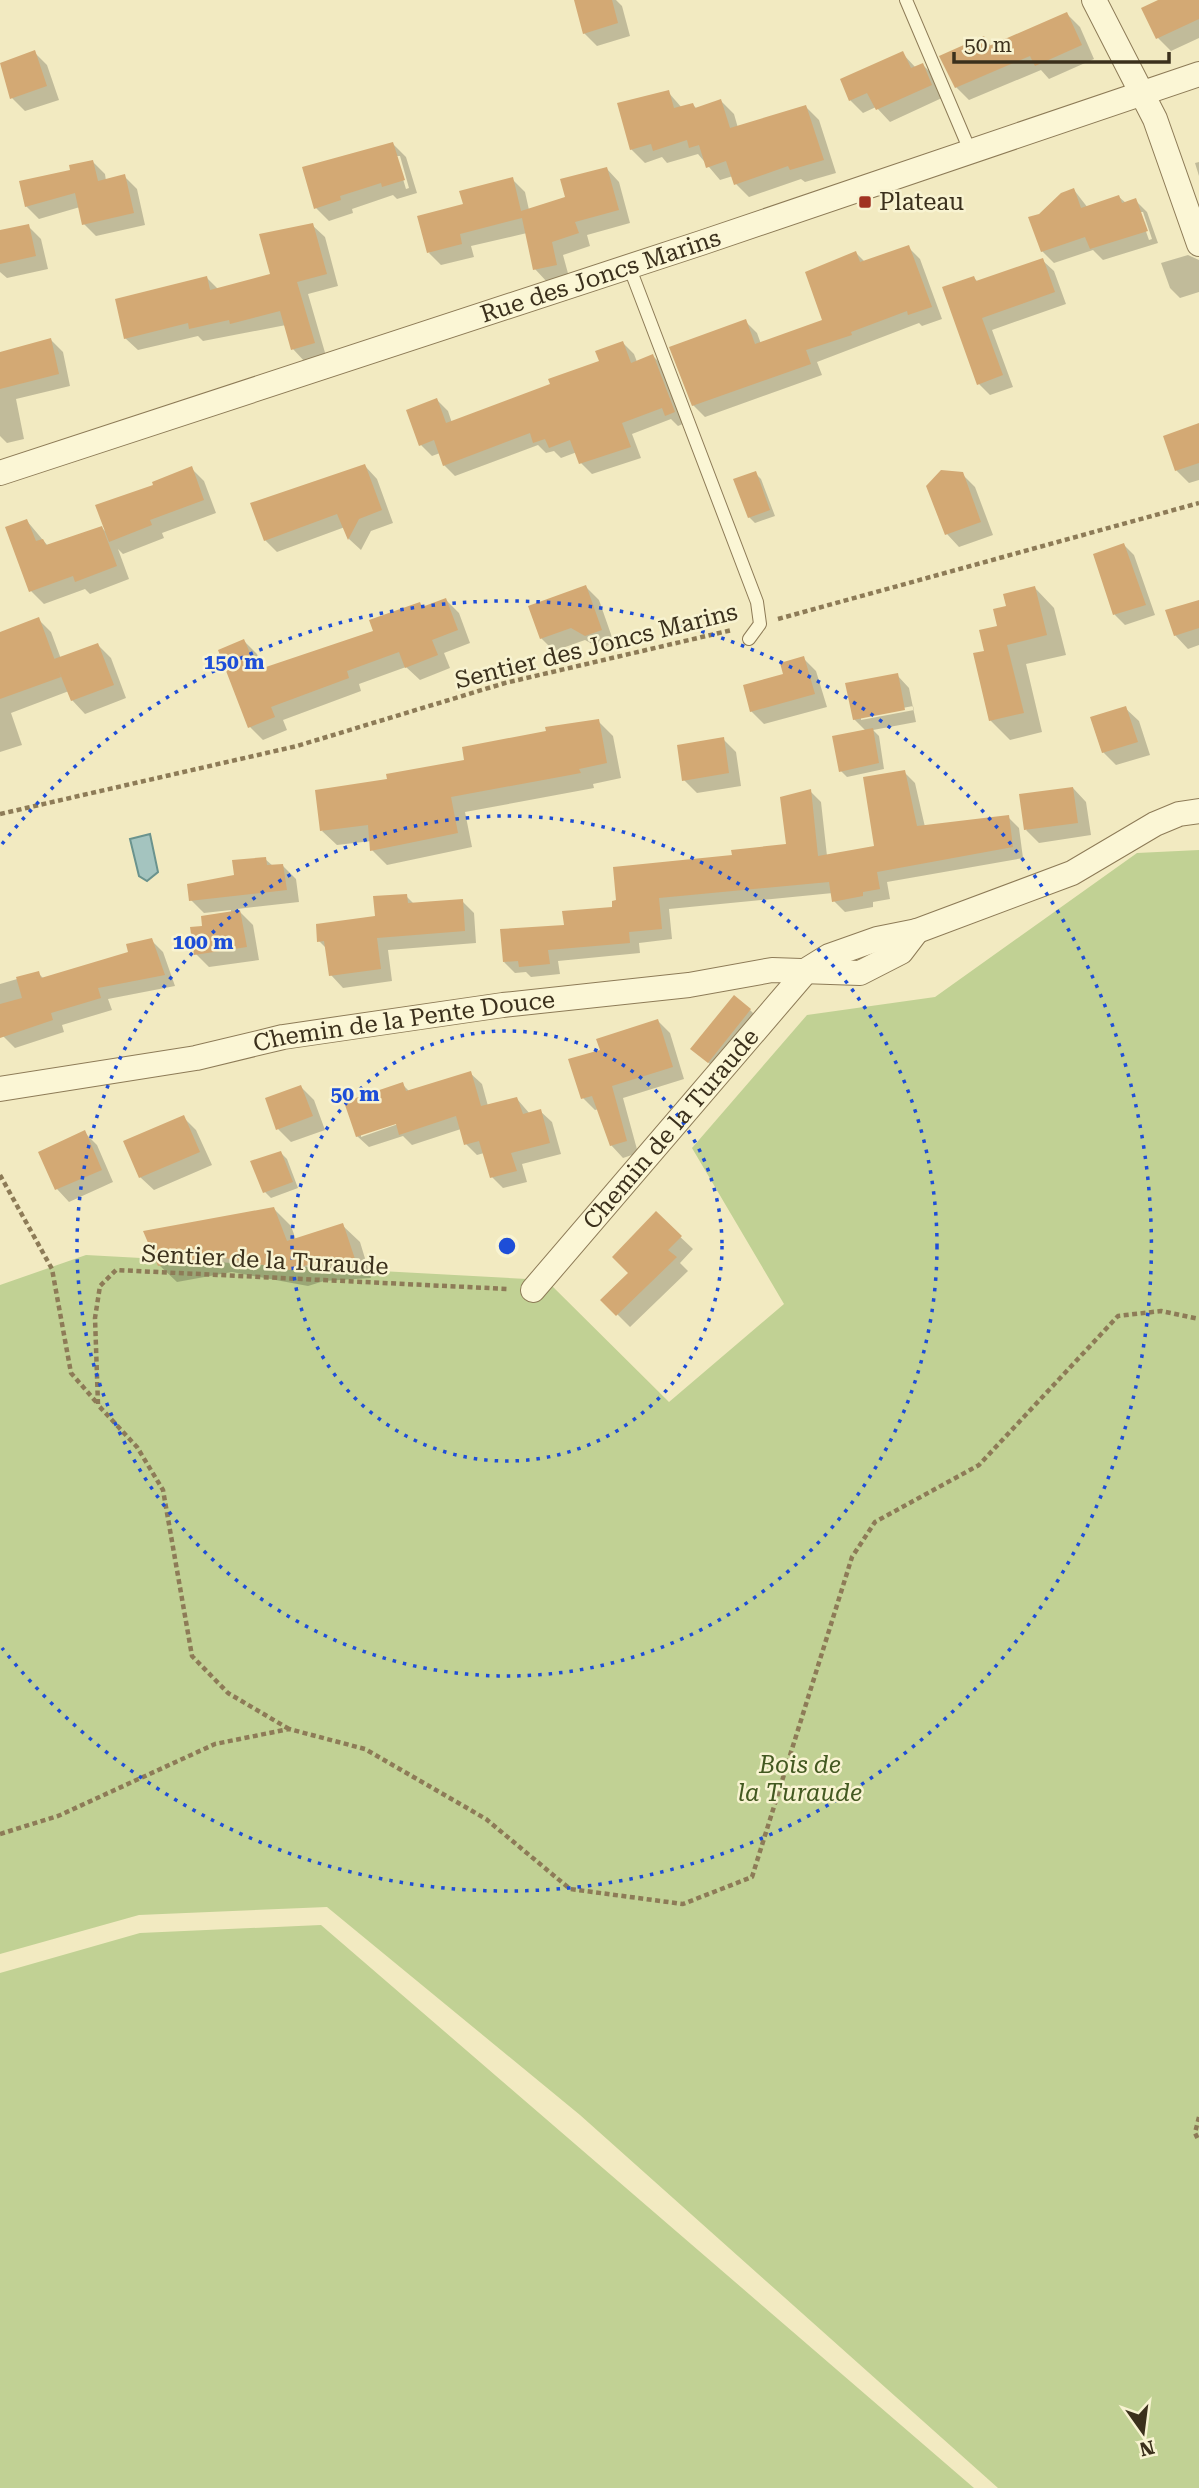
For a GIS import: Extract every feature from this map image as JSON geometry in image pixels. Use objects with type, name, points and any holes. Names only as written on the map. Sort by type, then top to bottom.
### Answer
[{"type":"street","points":[[1094,0],[1143,94],[1199,244]]},
{"type":"street","name":"Rue des Joncs Marins","points":[[0,473],[971,153],[1199,75]]},
{"type":"street","name":"Chemin de la Turaude","points":[[533,1290],[808,969],[829,956],[877,939],[918,931],[1072,873],[1155,824],[1179,814],[1199,811]]},
{"type":"street","name":"Chemin de la Pente Douce","points":[[0,1089],[196,1058],[283,1037],[503,1005],[689,985],[772,970],[808,969]]},
{"type":"lane","points":[[906,0],[971,153]]},
{"type":"lane","points":[[629,266],[757,602],[760,624],[749,639]]},
{"type":"path","name":"Sentier des Joncs Marins","points":[[0,814],[297,746],[505,683],[760,624],[1199,503]]},
{"type":"path","points":[[0,1175],[52,1269],[71,1373],[137,1447],[163,1490],[192,1656],[228,1693],[289,1729],[365,1749],[486,1819],[570,1889],[683,1904],[752,1877],[852,1557],[875,1522],[979,1465],[1118,1316],[1161,1311],[1199,1319]]},
{"type":"path","name":"Sentier de la Turaude","points":[[99,1405],[95,1318],[100,1286],[116,1270],[533,1290]]},
{"type":"path","points":[[0,1834],[58,1816],[215,1744],[289,1729]]},
{"type":"path","points":[[1199,2117],[1195,2133],[1199,2141]]},
{"type":"green space","name":"Bois de la Turaude","points":[[1199,850],[1199,2488],[998,2488],[580,2115],[327,1907],[139,1915],[0,1954],[0,1285],[86,1255],[546,1280],[669,1402],[784,1304],[692,1148],[807,1015],[935,997],[1137,853]]},
{"type":"green space","points":[[321,1925],[974,2488],[0,2488],[0,1973],[140,1933]]},
{"type":"water","points":[[150,834],[158,872],[147,881],[139,876],[130,839]]},
{"type":"building","points":[[574,0],[612,0],[618,23],[583,34]]},
{"type":"building","points":[[1158,0],[1199,0],[1199,19],[1156,39],[1141,8]]},
{"type":"building","points":[[1067,12],[1082,45],[1035,66],[1030,56],[955,88],[939,56],[984,36],[989,46]]},
{"type":"building","points":[[35,50],[47,86],[10,99],[0,63]]},
{"type":"building","points":[[903,51],[911,68],[923,63],[932,85],[876,110],[867,93],[849,101],[840,79]]},
{"type":"building","points":[[669,90],[674,108],[693,103],[695,108],[721,99],[730,128],[806,105],[824,160],[790,170],[788,166],[734,185],[726,161],[706,168],[699,145],[689,148],[687,140],[653,151],[651,144],[630,150],[617,103]]},
{"type":"building","points":[[393,142],[405,180],[382,187],[381,183],[340,196],[341,200],[314,209],[302,167]]},
{"type":"building","points":[[93,160],[98,181],[125,174],[134,213],[82,225],[75,193],[25,207],[19,181],[70,170],[69,165]]},
{"type":"building","points":[[607,167],[619,210],[575,222],[579,233],[552,242],[557,265],[533,270],[522,218],[460,234],[462,244],[427,253],[417,216],[463,204],[459,191],[513,177],[521,211],[565,197],[560,179]]},
{"type":"building","points":[[1074,188],[1081,208],[1119,195],[1122,203],[1136,198],[1148,231],[1090,249],[1085,237],[1041,252],[1028,217],[1039,214],[1061,193]]},
{"type":"building","points":[[313,223],[327,274],[297,282],[315,343],[291,350],[280,311],[230,324],[229,320],[189,329],[188,323],[124,339],[115,299],[207,276],[210,290],[270,274],[259,234]]},
{"type":"building","points":[[29,224],[36,256],[0,264],[0,230]]},
{"type":"building","points":[[909,245],[932,307],[908,315],[907,311],[851,332],[852,335],[806,350],[811,364],[692,406],[669,347],[746,319],[755,344],[822,320],[805,272],[856,251],[860,262]]},
{"type":"building","points":[[1043,258],[1055,292],[982,318],[1003,375],[977,385],[942,287],[974,276],[976,281]]},
{"type":"building","points":[[51,338],[59,374],[0,389],[0,352]]},
{"type":"building","points":[[623,341],[631,363],[653,354],[675,412],[665,416],[662,408],[622,423],[631,447],[579,464],[570,440],[549,448],[545,439],[533,443],[530,433],[443,466],[434,440],[419,446],[406,410],[437,398],[446,423],[550,384],[548,379],[599,361],[595,351]]},
{"type":"building","points":[[1199,423],[1199,463],[1175,471],[1163,436]]},
{"type":"building","points":[[365,464],[382,510],[359,519],[348,540],[337,514],[264,541],[250,503]]},
{"type":"building","points":[[192,466],[204,500],[150,520],[152,525],[109,542],[95,505],[153,485],[152,482]]},
{"type":"building","points":[[941,470],[963,472],[981,522],[945,535],[926,486]]},
{"type":"building","points":[[756,471],[770,510],[748,518],[733,479]]},
{"type":"building","points":[[27,519],[36,541],[43,539],[46,545],[102,526],[117,566],[75,582],[73,576],[29,592],[5,527]]},
{"type":"building","points":[[1124,543],[1146,605],[1113,615],[1093,554]]},
{"type":"building","points":[[586,585],[602,630],[585,636],[571,628],[540,639],[528,606]]},
{"type":"building","points":[[1035,586],[1047,635],[1007,645],[1024,713],[989,721],[973,653],[984,651],[979,630],[997,626],[993,609],[1006,606],[1003,594]]},
{"type":"building","points":[[446,598],[458,630],[432,640],[438,655],[405,668],[399,652],[347,671],[349,678],[271,707],[275,717],[248,728],[218,650],[244,639],[257,670],[373,631],[369,620],[420,602],[422,607]]},
{"type":"building","points":[[1199,600],[1199,628],[1174,636],[1165,610]]},
{"type":"building","points":[[39,617],[61,677],[0,699],[0,632]]},
{"type":"building","points":[[98,643],[114,685],[71,701],[54,659]]},
{"type":"building","points":[[804,656],[815,694],[750,712],[743,685],[783,674],[780,663]]},
{"type":"building","points":[[898,673],[905,710],[853,720],[845,683]]},
{"type":"building","points":[[1126,706],[1138,742],[1102,753],[1090,717]]},
{"type":"building","points":[[599,719],[607,763],[579,769],[581,773],[451,797],[458,833],[370,851],[368,825],[320,831],[315,790],[387,779],[386,774],[464,760],[462,747],[546,731],[545,727]]},
{"type":"building","points":[[873,728],[879,763],[839,772],[832,736]]},
{"type":"building","points":[[724,737],[729,773],[682,781],[677,745]]},
{"type":"building","points":[[905,770],[917,826],[1009,815],[1013,847],[877,872],[880,889],[863,892],[863,896],[832,902],[829,882],[659,898],[662,929],[629,932],[630,943],[548,950],[550,964],[519,967],[518,961],[503,962],[500,929],[564,925],[562,911],[612,907],[612,901],[616,900],[613,867],[732,855],[731,850],[786,844],[780,797],[811,789],[818,856],[874,846],[863,777]]},
{"type":"building","points":[[1073,787],[1078,823],[1024,830],[1019,794]]},
{"type":"building","points":[[266,857],[267,865],[283,864],[287,890],[189,901],[187,884],[234,875],[232,860]]},
{"type":"building","points":[[407,894],[408,903],[463,899],[465,931],[377,938],[381,969],[329,976],[324,941],[317,942],[316,924],[375,916],[373,896]]},
{"type":"building","points":[[240,910],[247,947],[194,955],[190,927],[202,926],[201,916]]},
{"type":"building","points":[[152,938],[165,975],[98,988],[101,998],[51,1013],[53,1020],[0,1038],[0,1004],[22,998],[16,977],[39,971],[41,978],[128,952],[126,944]]},
{"type":"building","points":[[734,995],[751,1009],[708,1063],[690,1049]]},
{"type":"building","points":[[658,1019],[673,1067],[612,1086],[627,1141],[610,1146],[592,1096],[581,1099],[568,1059],[600,1050],[596,1039]]},
{"type":"building","points":[[471,1071],[481,1106],[517,1097],[523,1114],[541,1109],[550,1143],[511,1153],[517,1171],[490,1178],[479,1141],[464,1145],[456,1116],[399,1135],[396,1124],[356,1137],[344,1102],[403,1082],[406,1091]]},
{"type":"building","points":[[301,1085],[313,1116],[276,1130],[265,1098]]},
{"type":"building","points":[[184,1115],[200,1152],[139,1178],[123,1141]]},
{"type":"building","points":[[85,1130],[102,1170],[55,1190],[38,1152]]},
{"type":"building","points":[[281,1151],[293,1182],[263,1193],[250,1161]]},
{"type":"building","points":[[274,1207],[287,1241],[343,1223],[356,1262],[307,1265],[290,1270],[214,1256],[158,1266],[143,1231]]},
{"type":"building","points":[[656,1211],[682,1236],[668,1250],[677,1257],[616,1316],[600,1300],[628,1273],[612,1257]]},
{"type":"place","name":"Plateau","points":[[865,202]]}]
